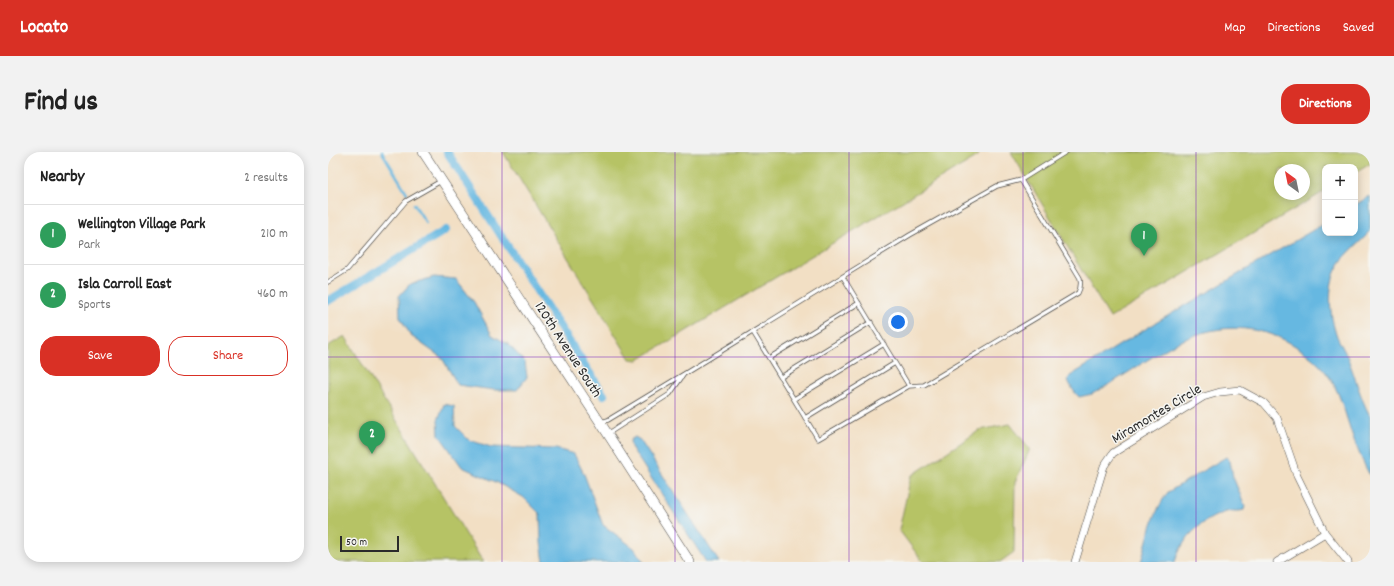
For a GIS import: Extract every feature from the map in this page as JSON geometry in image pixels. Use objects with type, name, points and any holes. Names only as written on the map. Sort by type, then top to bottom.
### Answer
[{"type":"street","name":"120th Avenue South","points":[[423,152],[690,562]]},
{"type":"street","name":"Miramontes Circle","points":[[1075,562],[1104,466],[1113,453],[1203,397],[1220,392],[1240,390],[1264,403],[1277,418],[1297,476],[1325,533],[1348,562]]},
{"type":"street","points":[[1277,562],[1325,533]]},
{"type":"lane","points":[[600,422],[608,420],[910,236],[998,186],[1021,180],[1066,152]]},
{"type":"lane","points":[[328,282],[347,270],[406,201],[442,180]]},
{"type":"lane","points":[[753,332],[818,439],[909,386],[924,385],[1078,293],[1081,285],[1080,278],[1021,180]]},
{"type":"lane","points":[[843,277],[909,386]]},
{"type":"lane","points":[[769,358],[859,303]]},
{"type":"lane","points":[[781,377],[871,322]]},
{"type":"lane","points":[[794,398],[884,344]]},
{"type":"lane","points":[[806,418],[895,363]]},
{"type":"lane","points":[[608,434],[670,394],[684,374]]},
{"type":"green space","points":[[503,152],[979,152],[978,156],[638,360],[630,359]]},
{"type":"green space","points":[[1011,152],[1370,152],[1370,164],[1358,171],[1358,164],[1322,164],[1322,193],[1310,200],[1310,164],[1274,164],[1274,200],[1310,200],[1110,318]]},
{"type":"green space","points":[[345,336],[483,562],[328,562],[328,346]]},
{"type":"green space","points":[[1010,424],[1030,449],[1015,482],[1014,552],[1000,562],[923,562],[899,530],[911,476],[980,430]]},
{"type":"water","points":[[1370,196],[1370,232],[1340,263],[1333,279],[1330,296],[1331,314],[1335,331],[1347,356],[1360,394],[1370,416],[1370,476],[1353,437],[1338,394],[1330,378],[1325,371],[1307,354],[1278,337],[1250,329],[1225,329],[1201,333],[1179,342],[1092,394],[1079,397],[1072,389],[1068,380],[1070,376],[1137,334],[1322,225],[1322,236],[1358,236],[1358,203]]},
{"type":"water","points":[[434,277],[456,279],[474,302],[492,335],[508,344],[525,362],[527,377],[517,390],[494,390],[458,385],[442,358],[411,336],[400,317],[399,296],[410,284]]},
{"type":"water","points":[[444,404],[454,406],[455,426],[469,440],[491,447],[556,449],[574,454],[584,474],[603,525],[634,548],[644,562],[544,562],[541,543],[540,514],[523,497],[498,483],[462,467],[439,435],[438,420]]},
{"type":"water","points":[[635,437],[640,440],[719,562],[706,562],[631,447],[630,440]]},
{"type":"water","points":[[1226,457],[1230,461],[1233,477],[1245,506],[1244,510],[1231,511],[1217,515],[1201,525],[1188,537],[1178,553],[1175,562],[1141,562],[1158,508],[1168,492]]},
{"type":"waterway","points":[[382,152],[407,193]]},
{"type":"waterway","points":[[447,152],[604,395]]},
{"type":"waterway","points":[[414,204],[426,223]]},
{"type":"waterway","points":[[328,301],[446,230]]},
{"type":"place","name":"Wellington Village Park","points":[[1144,256]]},
{"type":"place","name":"Isla Carroll East","points":[[372,454]]}]
